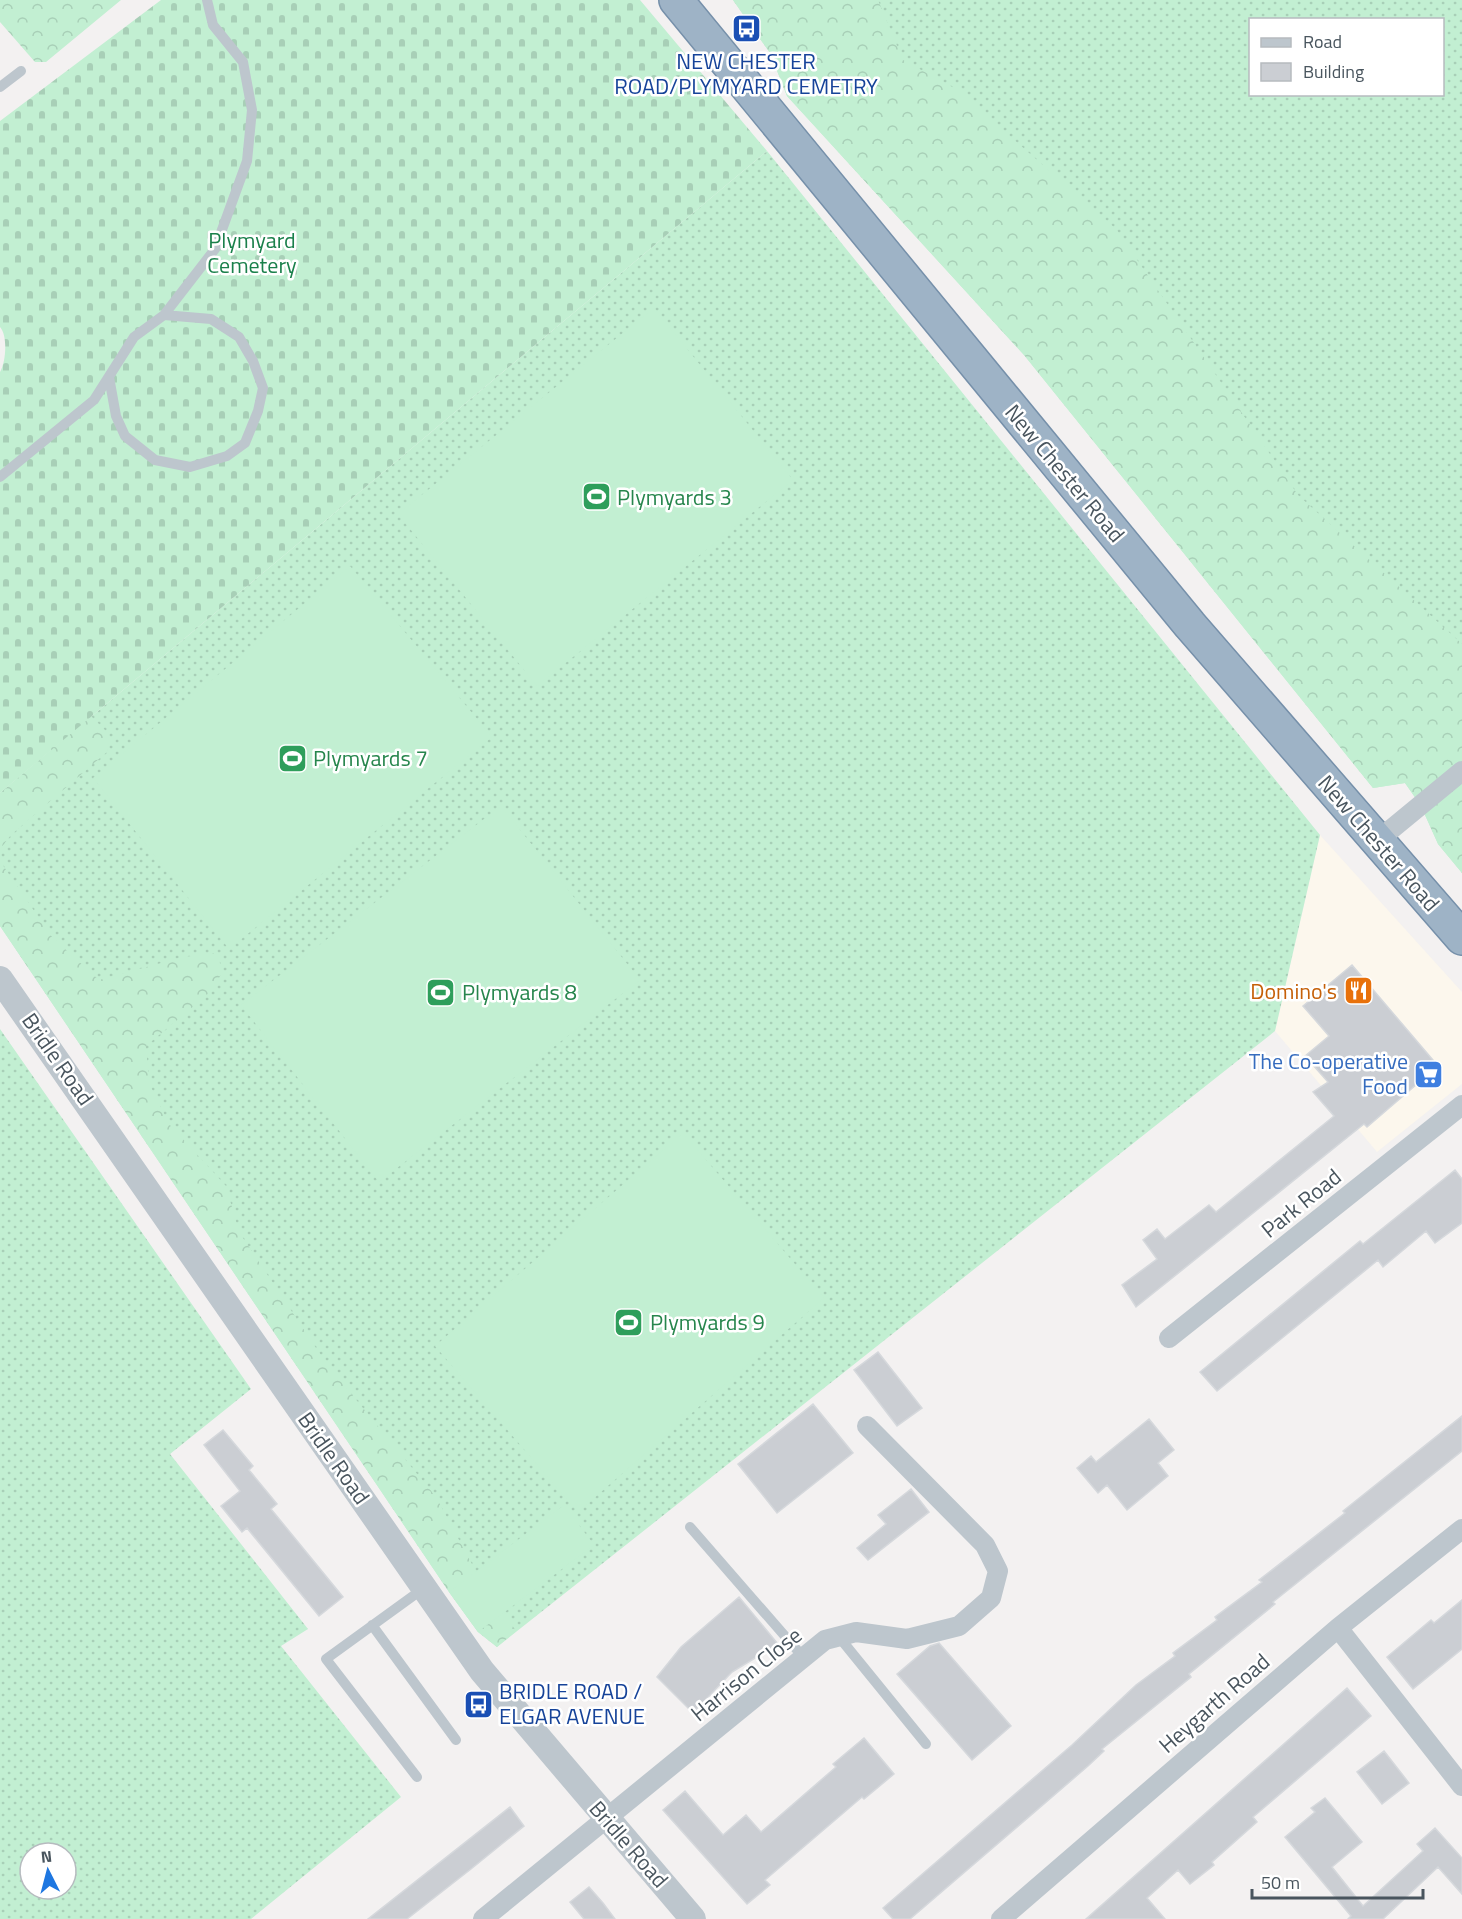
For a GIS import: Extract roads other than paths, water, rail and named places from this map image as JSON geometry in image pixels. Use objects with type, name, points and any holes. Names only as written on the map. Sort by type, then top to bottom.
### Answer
[{"type":"highway","name":"New Chester Road","points":[[676,0],[1190,625],[1462,939]]},
{"type":"street","points":[[1377,841],[1462,771]]},
{"type":"street","name":"Bridle Road","points":[[0,979],[482,1671],[693,1919]]},
{"type":"street","name":"Park Road","points":[[1169,1338],[1462,1105]]},
{"type":"street","name":"Harrison Close","points":[[483,1919],[825,1640],[856,1632],[907,1639],[959,1626],[990,1598],[998,1570],[985,1545],[867,1426]]},
{"type":"street","name":"Heygarth Road","points":[[1001,1919],[1338,1628],[1462,1529]]},
{"type":"street","points":[[1338,1628],[1462,1786]]},
{"type":"lane","points":[[0,477],[94,400],[134,337],[164,315],[215,249],[247,161],[252,110],[243,62],[213,25],[207,0]]},
{"type":"lane","points":[[0,87],[21,71]]},
{"type":"lane","points":[[109,377],[116,416],[125,436],[155,460],[190,467],[227,456],[244,443],[258,411],[263,388],[253,361],[239,337],[211,319],[164,315]]},
{"type":"lane","points":[[690,1527],[804,1658]]},
{"type":"lane","points":[[417,1777],[327,1663],[330,1656],[424,1587]]},
{"type":"lane","points":[[372,1625],[456,1740]]},
{"type":"lane","points":[[838,1637],[926,1744]]},
{"type":"place","name":"NEW CHESTER ROAD/PLYMYARD CEMETRY","points":[[746,29]]},
{"type":"place","name":"Plymyards 3","points":[[596,497]]},
{"type":"place","name":"Plymyards 7","points":[[292,758]]},
{"type":"place","name":"Domino's","points":[[1358,991]]},
{"type":"place","name":"Plymyards 8","points":[[441,992]]},
{"type":"place","name":"The Co-operative Food","points":[[1429,1074]]},
{"type":"place","name":"Plymyards 9","points":[[629,1322]]},
{"type":"place","name":"BRIDLE ROAD / ELGAR AVENUE","points":[[478,1704]]},
{"type":"park label","name":"Plymyard Cemetery","points":[[252,252]]}]
